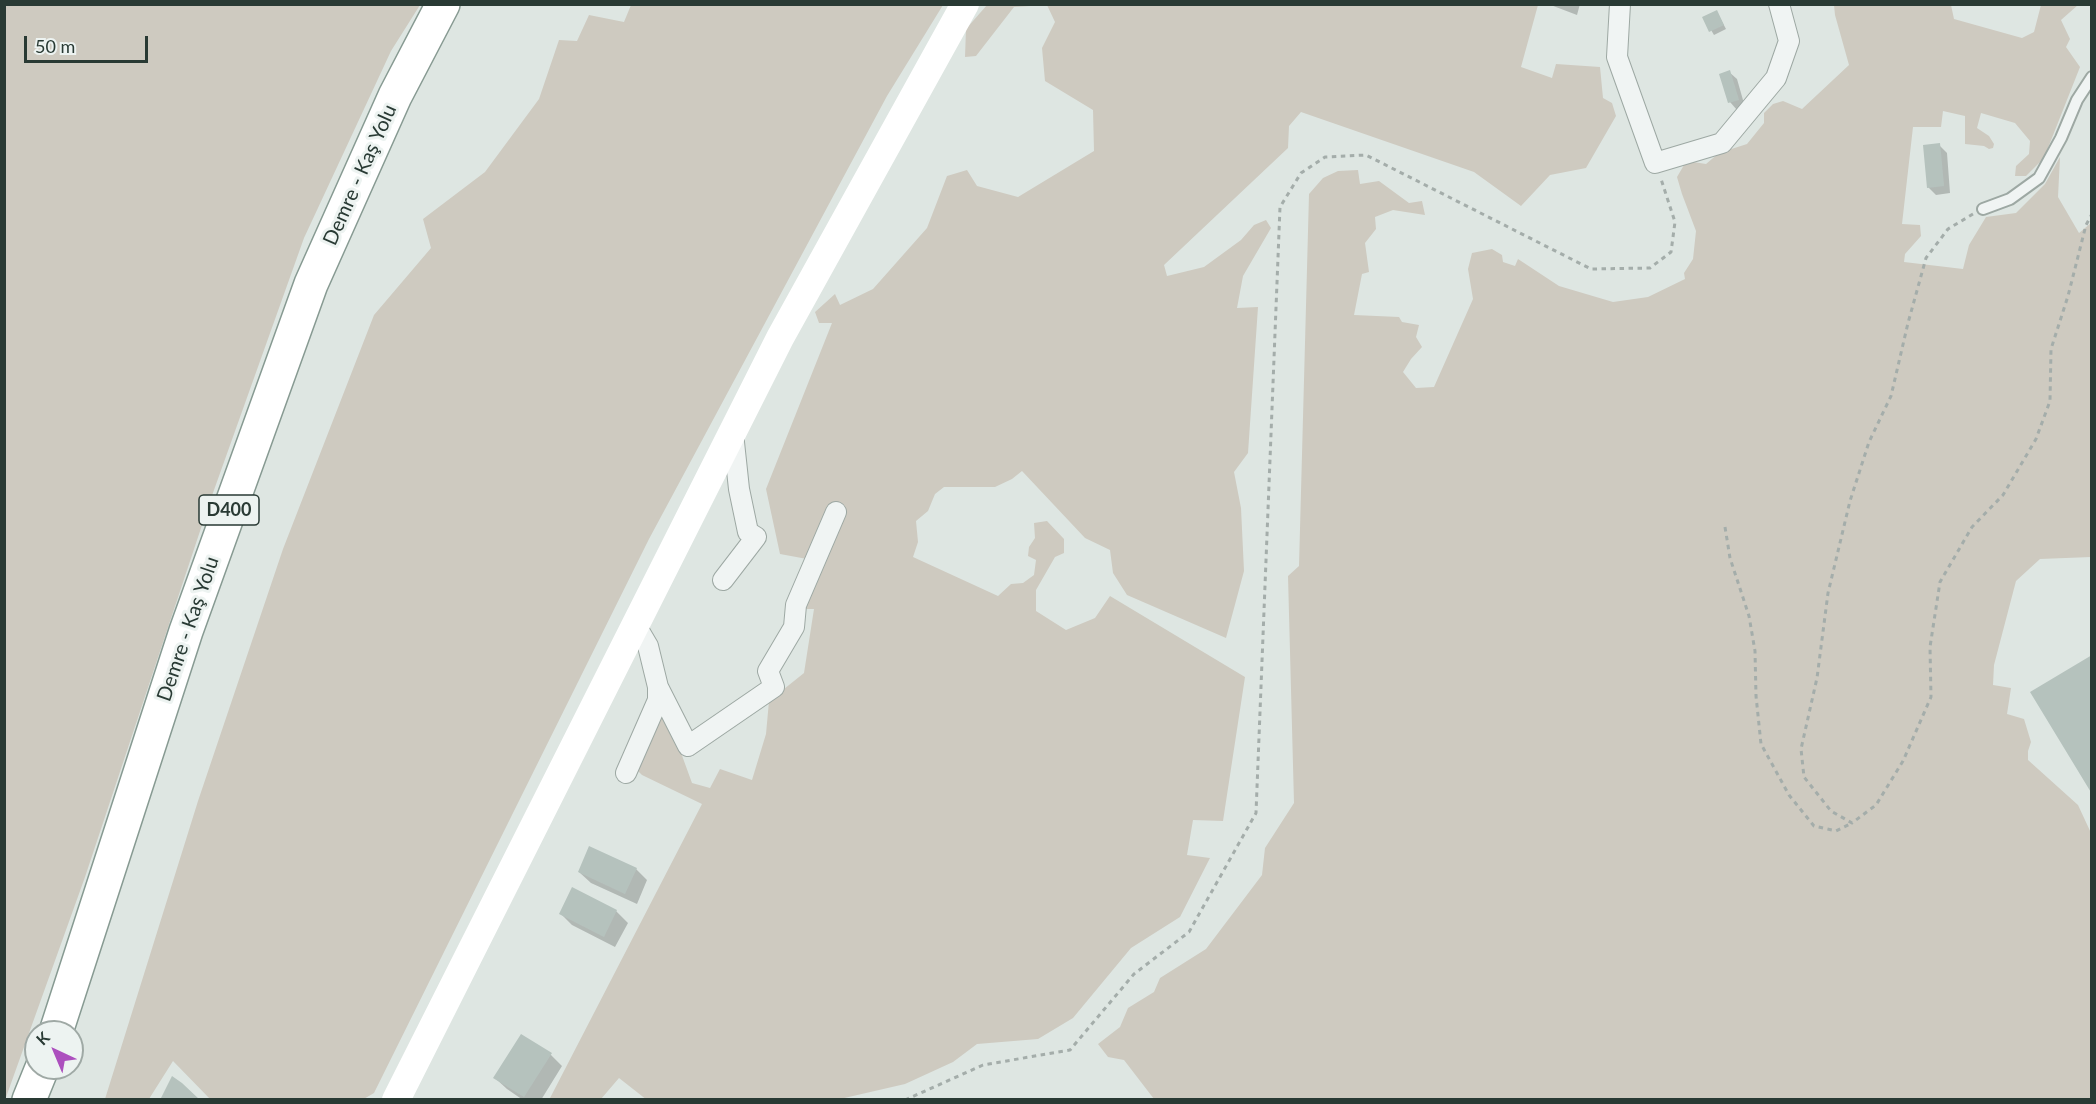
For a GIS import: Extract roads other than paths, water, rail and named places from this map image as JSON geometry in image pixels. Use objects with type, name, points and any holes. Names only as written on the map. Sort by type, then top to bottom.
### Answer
[{"type":"highway","name":"Demre - Kaş Yolu","points":[[60,1020],[186,631],[311,284],[395,96],[443,4]]},
{"type":"highway","points":[[29,1100],[37,1080]]},
{"type":"main road","points":[[396,1100],[733,430],[786,328],[965,4]]},
{"type":"street","points":[[1620,4],[1617,57],[1655,163],[1722,143],[1776,78],[1789,41],[1779,4]]},
{"type":"street","points":[[723,580],[756,537],[748,532],[738,489],[733,430]]},
{"type":"street","points":[[635,624],[648,646],[658,687],[688,746],[774,687],[768,670],[794,627],[796,605],[836,512]]},
{"type":"street","points":[[626,773],[657,700],[658,687]]},
{"type":"lane","points":[[1983,209],[2010,199],[2039,178],[2061,138],[2077,100],[2091,77]]}]
